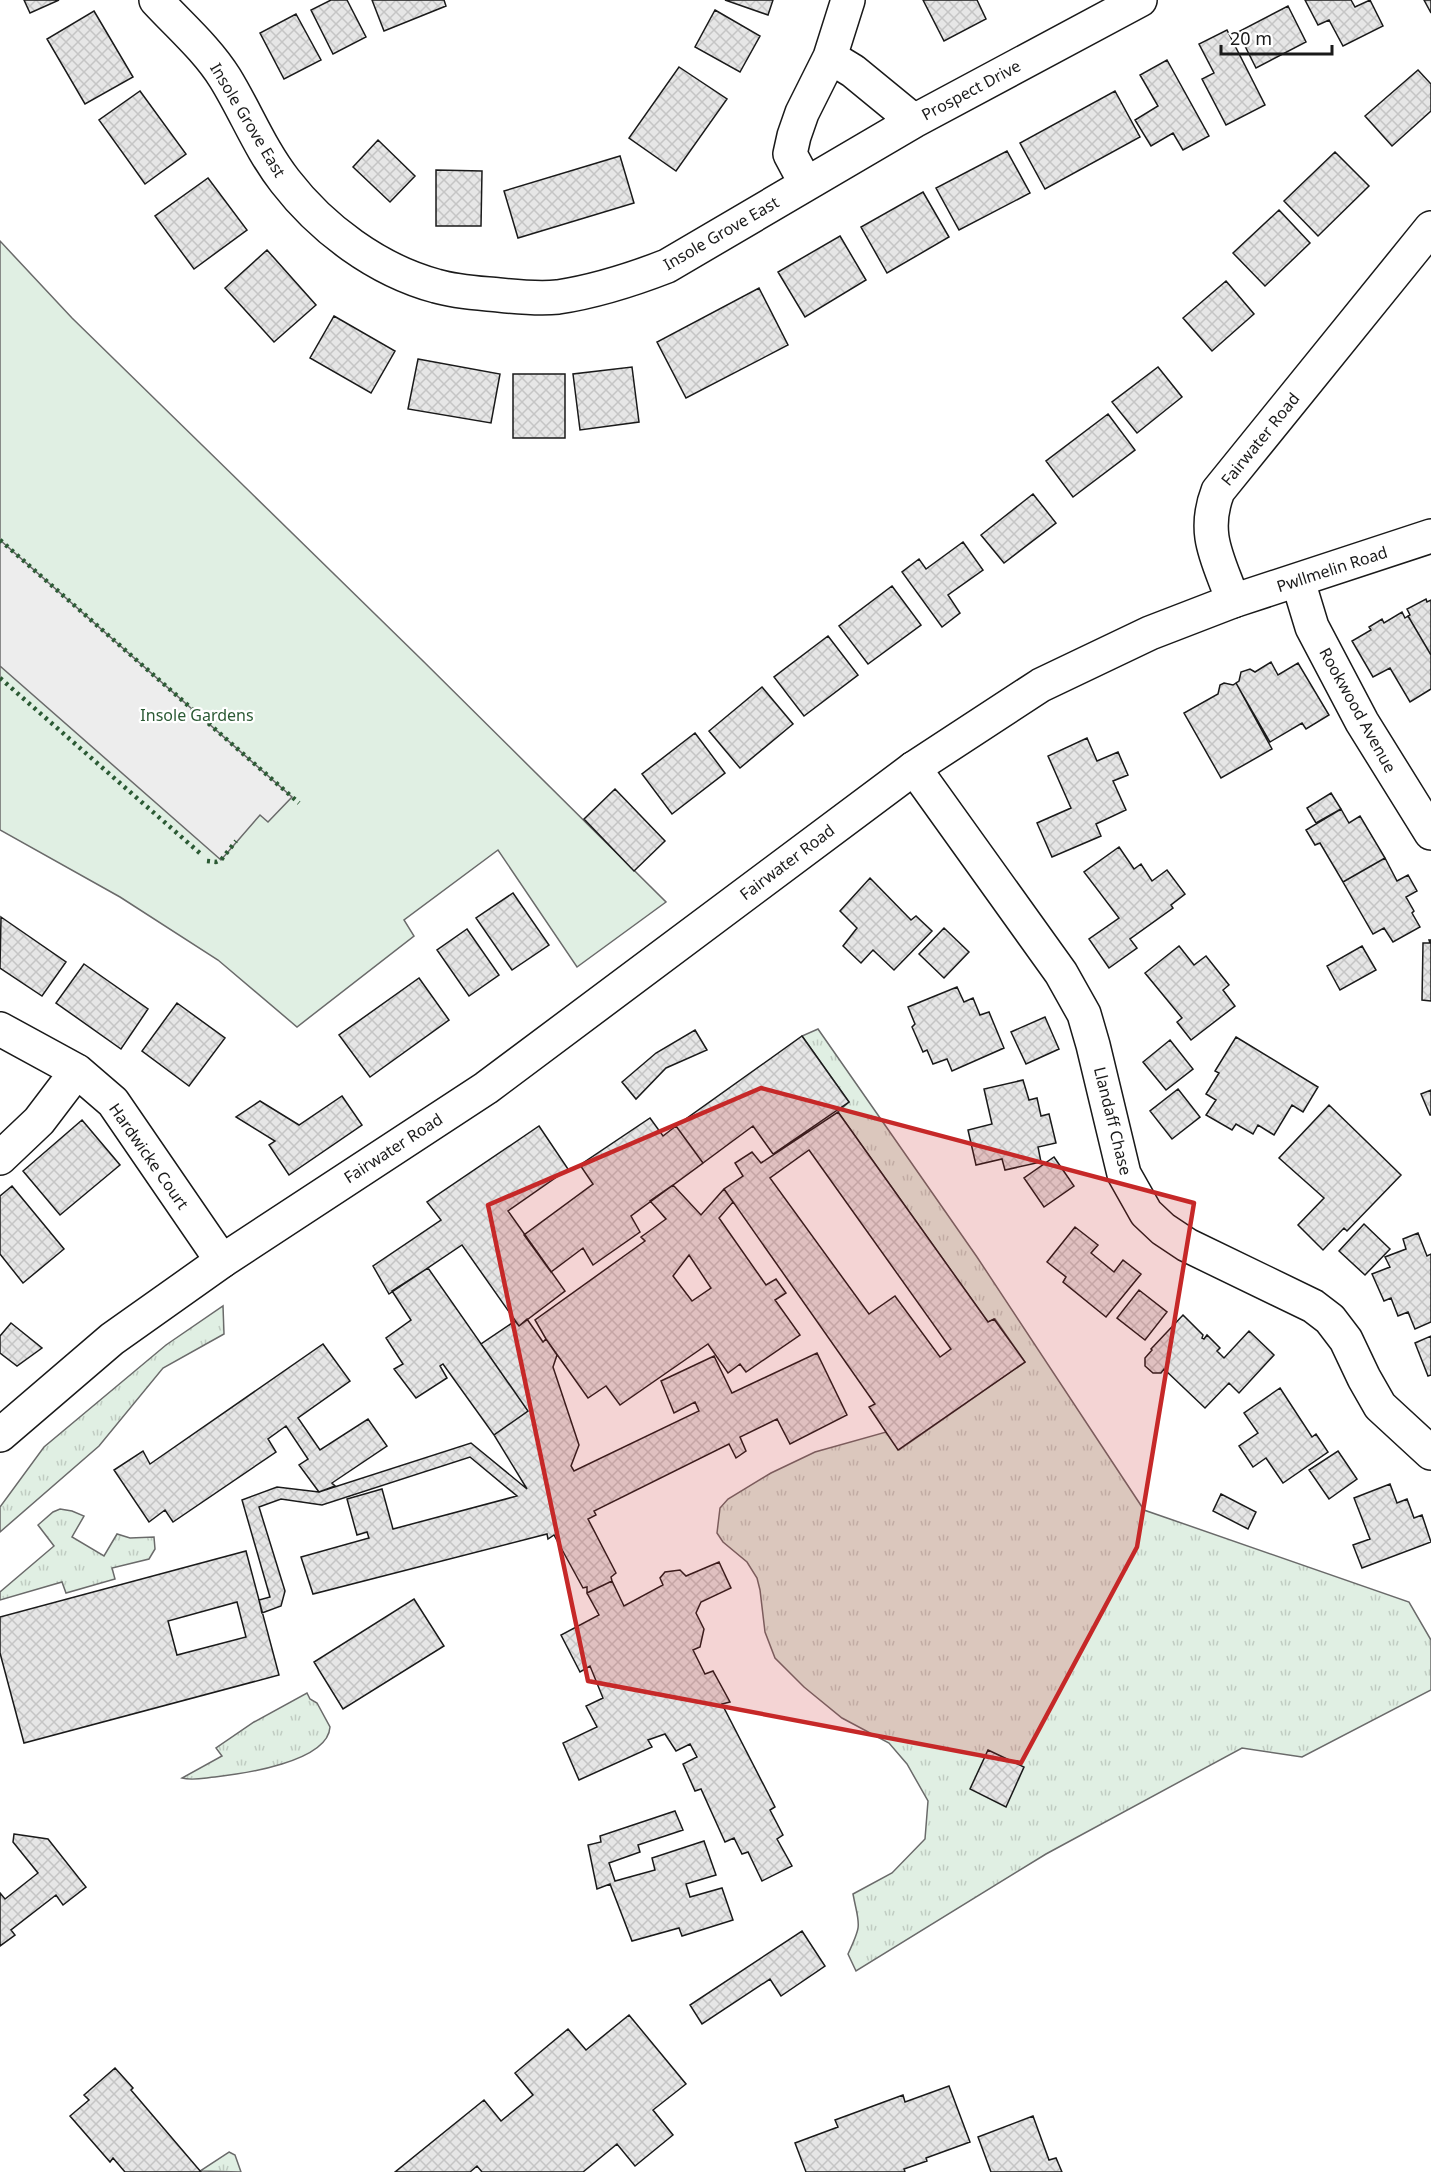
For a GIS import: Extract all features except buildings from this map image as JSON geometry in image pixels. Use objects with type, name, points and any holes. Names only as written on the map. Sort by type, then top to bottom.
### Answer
[{"type":"street","points":[[806,184],[790,154],[802,113],[830,57],[848,0]]},
{"type":"street","name":"Prospect Drive","points":[[806,184],[914,121],[1140,0]]},
{"type":"street","name":"Insole Grove East","points":[[175,7],[224,77],[266,153],[285,181],[308,206],[340,236],[369,256],[395,271],[438,287],[508,296],[555,297],[597,290],[629,281],[667,266],[806,184]]},
{"type":"street","points":[[830,57],[853,70],[914,121]]},
{"type":"street","name":"Fairwater Road","points":[[0,1435],[112,1339],[222,1261],[486,1088],[914,768],[1041,686],[1150,633],[1233,601],[1213,545],[1210,524],[1212,508],[1218,491],[1431,228]]},
{"type":"street","name":"Pwllmelin Road","points":[[1233,601],[1431,536]]},
{"type":"street","name":"Rookwood Avenue","points":[[1298,581],[1312,627],[1351,701],[1431,833]]},
{"type":"street","name":"Llandaff Chase","points":[[914,768],[1061,973],[1084,1014],[1124,1174],[1146,1213],[1163,1229],[1187,1245],[1313,1306],[1330,1319],[1346,1340],[1380,1406],[1431,1454]]},
{"type":"street","name":"Hardwicke Court","points":[[0,1029],[77,1071],[113,1102],[222,1261]]},
{"type":"street","points":[[0,1158],[39,1121],[77,1071]]},
{"type":"highlighted area","points":[[761,1088],[1194,1203],[1137,1547],[1021,1763],[588,1681],[488,1205]]},
{"type":"green space","name":"Insole Gardens","points":[[0,241],[72,318],[666,902],[577,967],[498,850],[404,920],[414,936],[297,1027],[218,960],[120,897],[0,830]]},
{"type":"green space","points":[[818,1029],[977,1257],[1144,1510],[1409,1602],[1431,1640],[1431,1690],[1302,1757],[1242,1748],[1046,1854],[856,1971],[848,1954],[858,1929],[853,1894],[892,1873],[925,1839],[928,1801],[907,1764],[889,1743],[842,1718],[804,1687],[775,1658],[765,1632],[757,1578],[747,1562],[723,1542],[717,1533],[720,1508],[728,1499],[771,1473],[815,1452],[886,1432],[899,1450],[1025,1362],[995,1319],[988,1322],[838,1112],[849,1102],[802,1036]]},
{"type":"green space","points":[[223,1306],[224,1334],[163,1368],[99,1446],[0,1532],[0,1507],[44,1447],[166,1345]]},
{"type":"green space","points":[[60,1509],[84,1516],[72,1537],[104,1556],[117,1534],[130,1538],[154,1537],[155,1549],[149,1559],[112,1568],[115,1579],[66,1593],[62,1582],[0,1600],[0,1592],[54,1546],[38,1525]]},
{"type":"green space","points":[[307,1693],[310,1699],[317,1703],[330,1727],[326,1739],[315,1749],[282,1764],[263,1769],[202,1779],[182,1778],[222,1756],[216,1748],[254,1722]]},
{"type":"green space","points":[[229,2152],[235,2155],[241,2172],[200,2171]]},
{"type":"shaded area","points":[[0,540],[292,797],[268,822],[260,815],[221,860],[0,666]]},
{"type":"hedge","points":[[0,540],[299,803]]},
{"type":"hedge","points":[[0,678],[202,855]]},
{"type":"hedge","points":[[207,861],[221,860],[236,841]]}]
